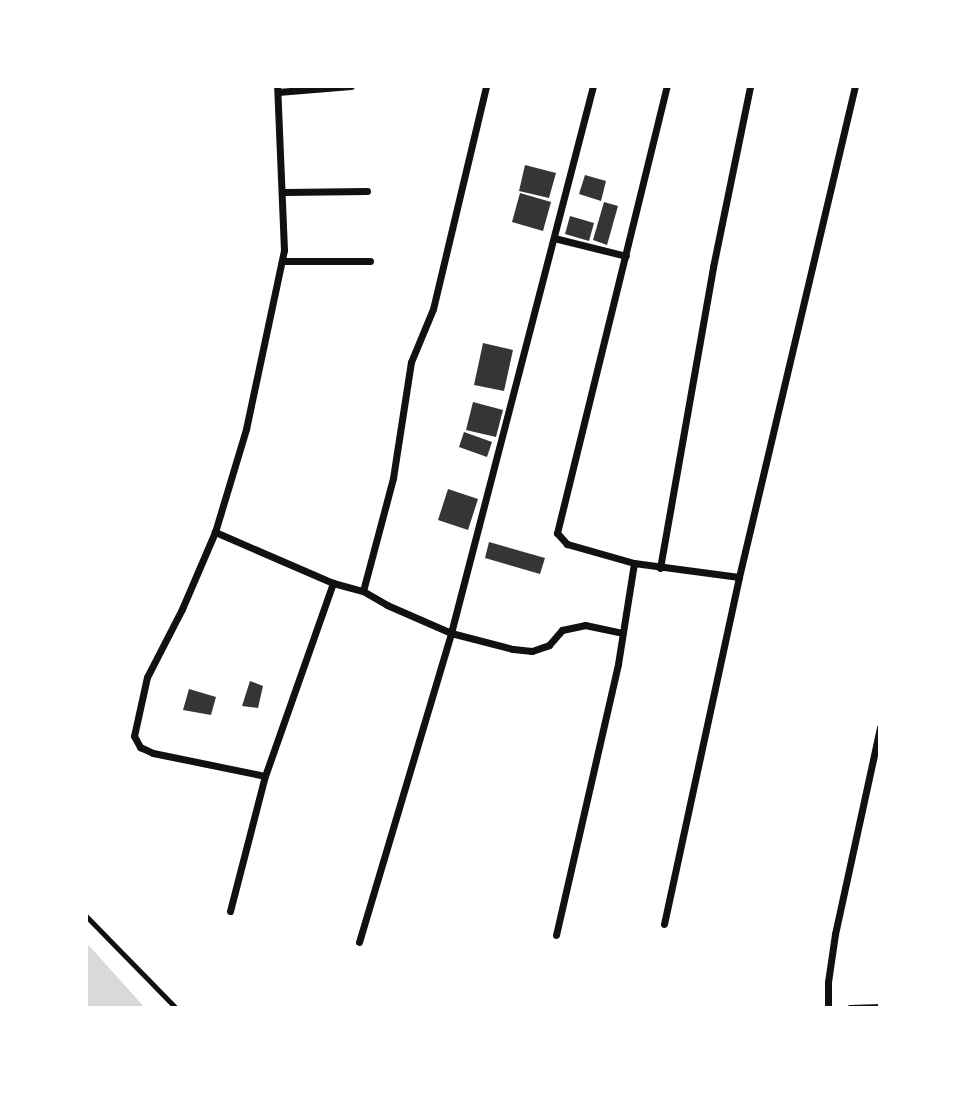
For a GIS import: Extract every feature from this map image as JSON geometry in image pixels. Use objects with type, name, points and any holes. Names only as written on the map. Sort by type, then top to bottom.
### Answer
[{"type":"street","points":[[265,776],[153,753],[140,747],[134,736],[147,677],[182,610],[215,532],[246,429],[282,261],[285,223],[277,89],[351,86]]},
{"type":"street","points":[[363,591],[393,478],[411,362],[433,309],[486,86]]},
{"type":"street","points":[[359,942],[452,633],[593,86]]},
{"type":"street","points":[[667,86],[557,533],[567,544],[634,563],[739,577]]},
{"type":"street","points":[[660,568],[713,267],[750,86]]},
{"type":"street","points":[[664,924],[739,577],[855,86]]},
{"type":"street","points":[[284,192],[367,191]]},
{"type":"street","points":[[554,238],[626,256]]},
{"type":"street","points":[[282,261],[370,261]]},
{"type":"street","points":[[215,532],[334,583],[363,591],[387,605],[452,633],[532,651],[549,645],[562,630],[585,625],[622,632]]},
{"type":"street","points":[[556,935],[618,664],[634,563]]},
{"type":"street","points":[[230,911],[265,776],[334,583]]},
{"type":"street","points":[[828,1008],[828,982],[835,934],[880,727]]},
{"type":"street","points":[[850,1008],[880,1007]]},
{"type":"lane","points":[[86,916],[176,1008]]},
{"type":"shaded area","points":[[86,943],[93,950],[145,1008],[86,1008]]},
{"type":"building","points":[[525,165],[556,173],[549,198],[519,191]]},
{"type":"building","points":[[585,175],[606,181],[601,201],[579,194]]},
{"type":"building","points":[[520,193],[551,202],[543,231],[512,222]]},
{"type":"building","points":[[604,202],[618,206],[607,245],[593,240]]},
{"type":"building","points":[[570,216],[594,223],[589,241],[565,234]]},
{"type":"building","points":[[483,343],[513,350],[504,391],[474,385]]},
{"type":"building","points":[[473,402],[503,410],[496,437],[466,430]]},
{"type":"building","points":[[464,432],[492,442],[487,457],[459,447]]},
{"type":"building","points":[[448,489],[478,499],[468,530],[438,520]]},
{"type":"building","points":[[489,542],[545,558],[540,574],[485,558]]},
{"type":"building","points":[[250,681],[263,686],[258,708],[242,706]]},
{"type":"building","points":[[189,689],[216,697],[211,715],[183,710]]}]
